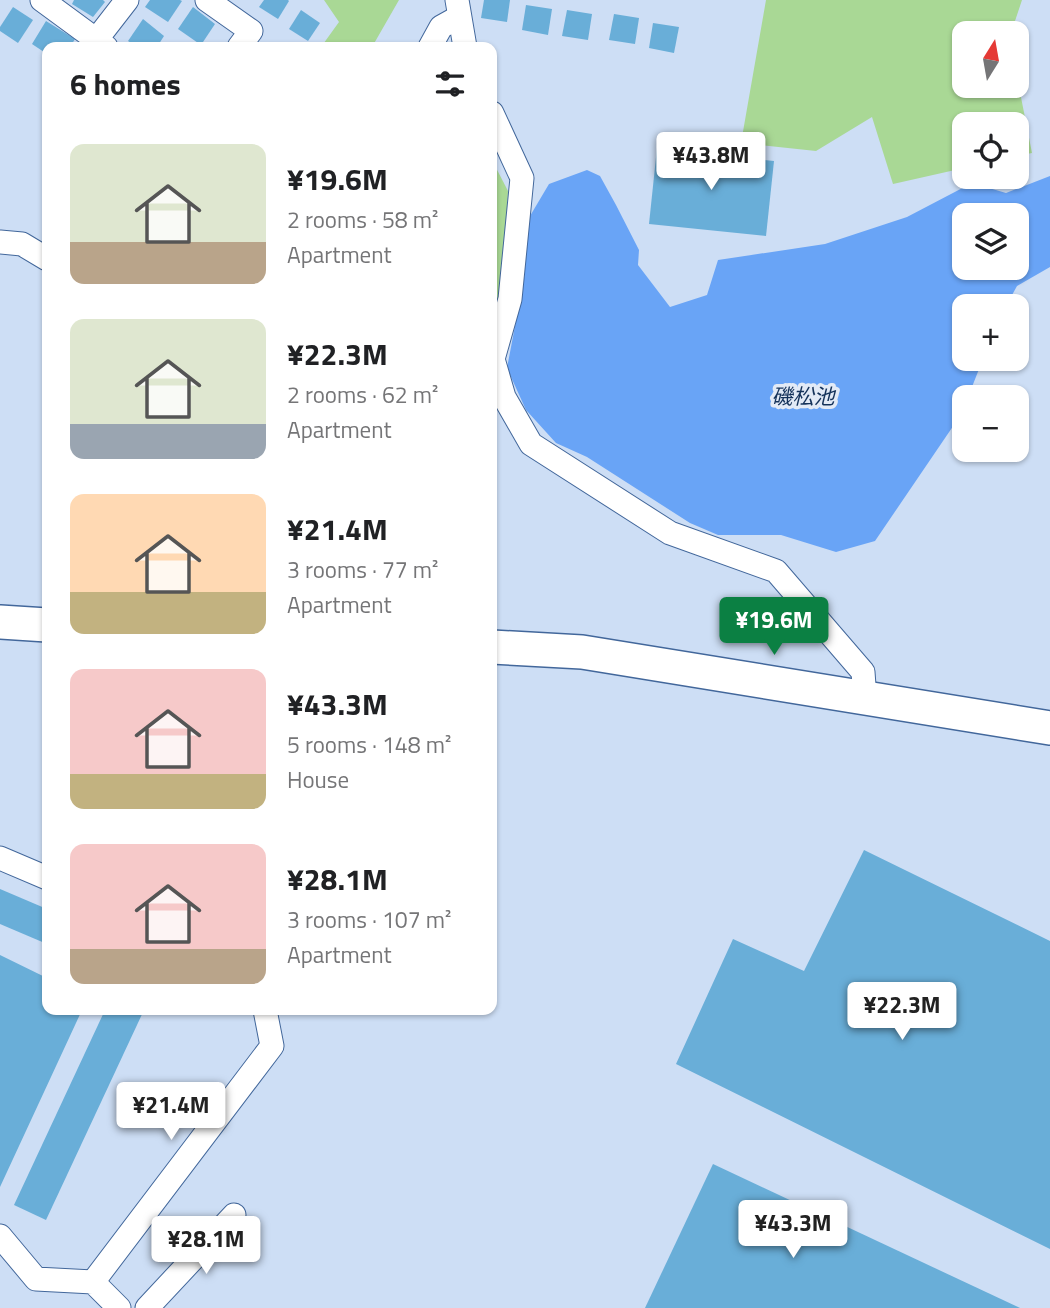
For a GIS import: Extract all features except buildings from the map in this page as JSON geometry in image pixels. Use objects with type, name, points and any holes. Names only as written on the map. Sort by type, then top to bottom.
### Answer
[{"type":"street","points":[[42,0],[98,42]]},
{"type":"street","points":[[102,42],[127,0]]},
{"type":"street","points":[[207,0],[251,31],[243,42]]},
{"type":"street","points":[[433,42],[441,27],[458,9]]},
{"type":"street","points":[[458,9],[464,42]]},
{"type":"street","points":[[497,124],[522,178],[510,299],[497,348]]},
{"type":"street","points":[[0,242],[22,244],[42,256]]},
{"type":"street","points":[[497,370],[504,397],[531,444],[670,533],[776,571],[863,672],[865,699]]},
{"type":"street","points":[[0,622],[42,625]]},
{"type":"street","points":[[497,647],[582,652],[1050,728]]},
{"type":"street","points":[[0,858],[42,876]]},
{"type":"street","points":[[93,1282],[272,1046],[266,1015]]},
{"type":"street","points":[[147,1308],[234,1214]]},
{"type":"street","points":[[0,1236],[36,1279],[93,1282],[119,1308]]},
{"type":"green space","points":[[324,0],[399,0],[375,42],[325,42],[339,22]]},
{"type":"green space","points":[[766,0],[1022,0],[1015,21],[952,21],[952,98],[1021,98],[1024,112],[952,112],[952,171],[893,184],[872,117],[816,151],[741,143]]},
{"type":"green space","points":[[497,170],[508,191],[504,282],[497,302]]},
{"type":"water","name":"磯松池","points":[[587,170],[600,176],[639,250],[638,265],[670,307],[707,295],[718,260],[825,244],[907,217],[961,189],[992,189],[1006,193],[1016,189],[1029,189],[1029,184],[1050,176],[1050,267],[1029,279],[1029,203],[952,203],[952,280],[1027,280],[1017,286],[1013,294],[952,294],[952,371],[978,371],[973,385],[952,385],[952,428],[875,541],[836,552],[781,535],[718,535],[690,523],[587,457],[556,443],[526,410],[507,368],[524,279],[530,216],[549,184]]}]
